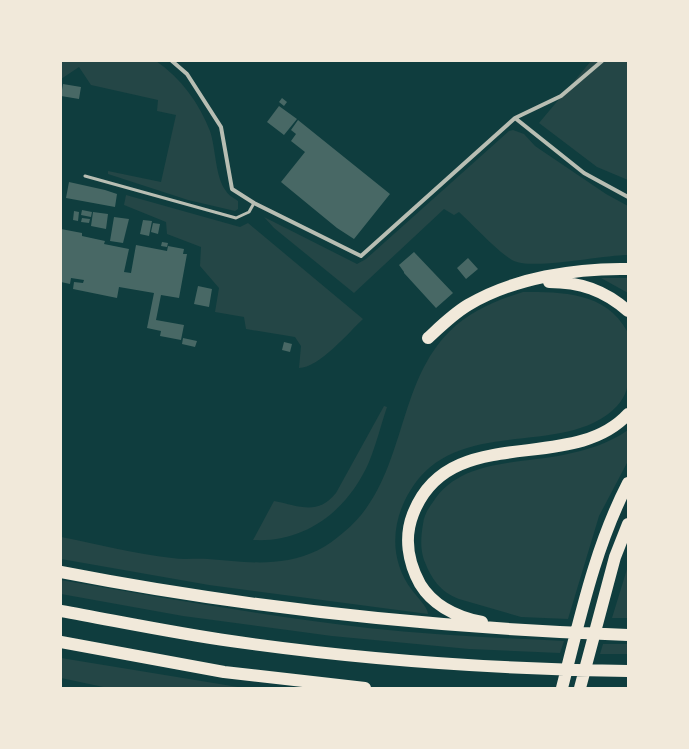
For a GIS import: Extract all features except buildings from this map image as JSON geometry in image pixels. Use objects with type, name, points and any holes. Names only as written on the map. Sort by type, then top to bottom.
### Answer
[{"type":"highway","points":[[428,338],[468,306],[484,297],[522,283],[584,270],[628,269]]},
{"type":"highway","points":[[522,283],[563,282],[583,285],[604,293],[616,300],[628,311]]},
{"type":"highway","points":[[541,632],[470,620],[439,606],[429,597],[414,571],[409,556],[407,539],[410,521],[414,510],[426,489],[453,468],[472,460],[493,454],[588,440],[607,432],[628,414]]},
{"type":"highway","points":[[562,688],[599,552],[610,522],[628,483]]},
{"type":"highway","points":[[580,688],[615,557],[628,524]]},
{"type":"highway","points":[[61,572],[146,588],[300,611],[440,625],[541,632],[628,635]]},
{"type":"highway","points":[[61,611],[230,641],[373,658],[531,670],[628,671]]},
{"type":"highway","points":[[61,642],[224,672],[365,688]]},
{"type":"street","points":[[172,61],[187,74],[220,127],[232,189],[254,203],[361,256],[515,118],[561,96],[602,61]]},
{"type":"street","points":[[515,118],[584,173],[628,197]]},
{"type":"lane","points":[[85,176],[236,218],[249,212],[254,203]]},
{"type":"shaded area","points":[[61,61],[156,61],[165,68],[181,83],[195,101],[206,121],[212,138],[222,185],[230,195],[238,201],[238,209],[235,211],[188,200],[108,174],[108,171],[161,182],[176,115],[157,111],[158,100],[91,85],[79,67],[61,79]]},
{"type":"shaded area","points":[[591,61],[628,61],[628,180],[597,167],[539,123]]},
{"type":"shaded area","points":[[513,130],[524,134],[535,146],[606,194],[628,206],[628,255],[567,262],[534,264],[521,263],[512,260],[499,251],[459,212],[454,215],[444,209],[354,293],[274,228],[264,217],[357,264],[366,259],[509,131]]},
{"type":"shaded area","points":[[126,195],[240,227],[248,223],[363,319],[324,356],[307,366],[299,368],[301,346],[295,337],[246,329],[244,317],[215,312],[219,288],[200,266],[201,247],[167,234],[166,222],[124,205]]},
{"type":"shaded area","points":[[601,278],[628,278],[628,293]]},
{"type":"shaded area","points":[[523,292],[568,294],[582,297],[607,308],[618,318],[627,331],[629,347],[628,381],[626,391],[617,406],[595,422],[570,431],[482,444],[455,452],[430,467],[410,491],[404,503],[399,515],[395,541],[399,566],[412,590],[424,605],[428,614],[209,585],[61,559],[61,537],[176,559],[248,562],[288,560],[304,556],[325,546],[344,532],[364,511],[379,487],[418,379],[431,354],[449,332],[465,318],[493,303]]},
{"type":"shaded area","points":[[384,406],[387,407],[369,462],[360,479],[337,509],[323,520],[291,536],[253,540],[274,501],[308,508],[322,505],[336,493]]},
{"type":"shaded area","points":[[628,430],[628,461],[599,516],[568,619],[521,617],[459,599],[446,592],[437,584],[424,560],[421,538],[426,512],[445,488],[459,478],[475,471],[510,462],[546,458],[580,451],[605,443]]},
{"type":"shaded area","points":[[628,566],[628,618],[612,618],[627,569]]},
{"type":"shaded area","points":[[61,580],[252,612],[368,628],[564,641],[560,653],[469,649],[332,636],[183,616],[61,594]]},
{"type":"shaded area","points":[[603,644],[628,644],[628,654],[600,654]]},
{"type":"shaded area","points":[[61,658],[244,688],[108,688],[61,678]]}]
